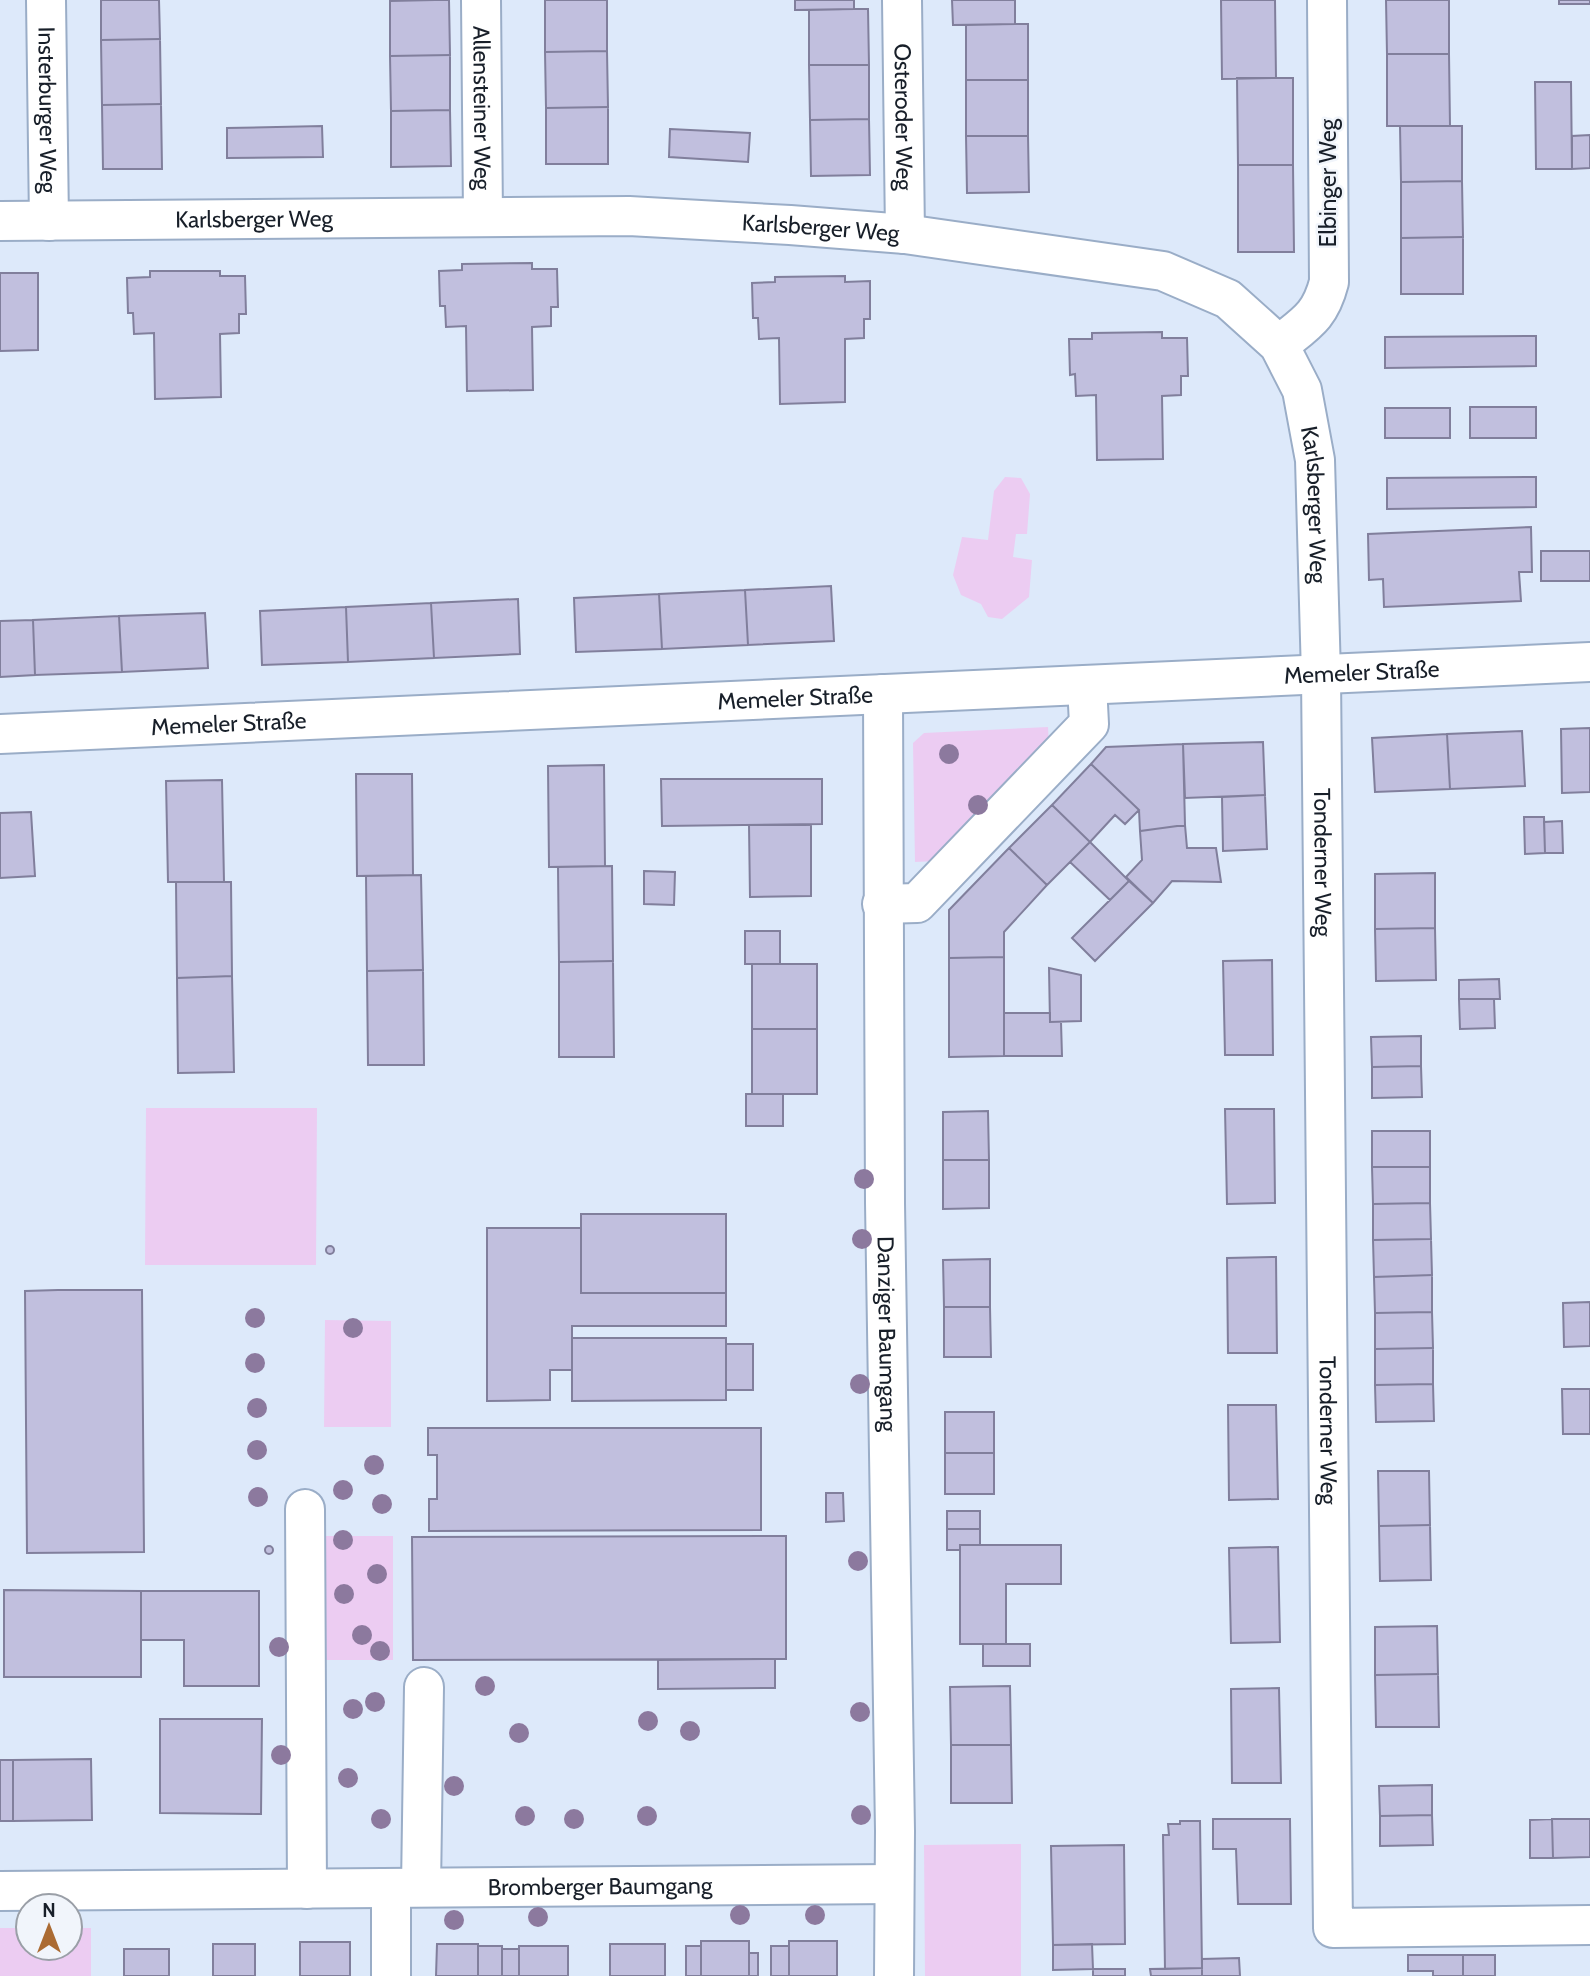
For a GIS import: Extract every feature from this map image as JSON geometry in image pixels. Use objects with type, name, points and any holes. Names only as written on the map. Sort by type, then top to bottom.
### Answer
[{"type":"street","name":"Insterburger Weg","points":[[46,0],[49,221]]},
{"type":"street","name":"Allensteiner Weg","points":[[481,0],[483,216]]},
{"type":"street","name":"Osteroder Weg","points":[[902,0],[905,234]]},
{"type":"street","name":"Elbinger Weg","points":[[1279,345],[1316,315],[1324,302],[1329,282],[1327,0]]},
{"type":"street","name":"Karlsberger Weg","points":[[0,221],[648,216],[905,234],[1163,271],[1228,299],[1279,345],[1302,390],[1315,460],[1321,675]]},
{"type":"street","name":"Memeler Straße","points":[[0,734],[1590,662]]},
{"type":"street","name":"Tonderner Weg","points":[[1321,675],[1333,1928],[1590,1926]]},
{"type":"street","points":[[882,904],[917,903],[1089,724],[1087,685]]},
{"type":"street","name":"Danziger Baumgang","points":[[883,694],[882,904],[894,1976]]},
{"type":"street","points":[[305,1508],[307,1888]]},
{"type":"street","points":[[391,1976],[406,1888],[424,1687]]},
{"type":"street","name":"Bromberger Baumgang","points":[[0,1891],[894,1884]]},
{"type":"shaded area","points":[[1005,477],[1021,478],[1030,494],[1027,534],[1016,534],[1013,557],[1032,560],[1029,597],[1002,619],[988,617],[981,604],[961,595],[953,575],[962,537],[988,540],[994,491]]},
{"type":"shaded area","points":[[1048,727],[1049,746],[936,861],[915,862],[913,743],[924,733]]},
{"type":"shaded area","points":[[146,1108],[317,1108],[316,1265],[145,1265]]},
{"type":"shaded area","points":[[325,1320],[391,1321],[391,1427],[324,1427]]},
{"type":"shaded area","points":[[325,1536],[393,1536],[393,1660],[325,1660]]},
{"type":"shaded area","points":[[1021,1844],[1021,1976],[925,1976],[924,1845]]},
{"type":"shaded area","points":[[0,1928],[14,1928],[14,1962],[84,1962],[84,1928],[91,1928],[91,1976],[0,1976]]},
{"type":"building","points":[[101,0],[159,0],[160,39],[101,40]]},
{"type":"building","points":[[449,0],[450,55],[390,56],[390,1]]},
{"type":"building","points":[[545,0],[607,0],[607,51],[545,52]]},
{"type":"building","points":[[795,0],[854,0],[854,9],[795,10]]},
{"type":"building","points":[[952,0],[1015,0],[1015,24],[953,25]]},
{"type":"building","points":[[1221,0],[1275,0],[1276,78],[1222,79]]},
{"type":"building","points":[[1386,0],[1449,0],[1449,54],[1387,54]]},
{"type":"building","points":[[1559,0],[1590,0],[1590,4],[1559,4]]},
{"type":"building","points":[[868,9],[869,65],[809,65],[809,10]]},
{"type":"building","points":[[1028,24],[1028,80],[966,80],[966,25]]},
{"type":"building","points":[[160,39],[161,104],[102,105],[101,40]]},
{"type":"building","points":[[607,51],[608,107],[546,108],[545,52]]},
{"type":"building","points":[[1387,54],[1449,54],[1450,126],[1387,126]]},
{"type":"building","points":[[450,55],[450,110],[391,111],[390,56]]},
{"type":"building","points":[[809,65],[869,65],[869,119],[810,120]]},
{"type":"building","points":[[1237,78],[1293,78],[1293,165],[1238,165]]},
{"type":"building","points":[[966,80],[1028,80],[1028,136],[966,136]]},
{"type":"building","points":[[1535,82],[1571,82],[1572,169],[1536,169]]},
{"type":"building","points":[[161,104],[162,169],[103,169],[102,105]]},
{"type":"building","points":[[608,107],[608,164],[546,164],[546,108]]},
{"type":"building","points":[[450,110],[451,166],[391,167],[391,111]]},
{"type":"building","points":[[869,119],[870,175],[811,176],[810,120]]},
{"type":"building","points":[[322,126],[323,157],[227,158],[227,128]]},
{"type":"building","points":[[1400,126],[1462,126],[1462,181],[1401,182]]},
{"type":"building","points":[[670,129],[750,133],[748,162],[669,157]]},
{"type":"building","points":[[1590,135],[1590,168],[1572,169],[1572,136]]},
{"type":"building","points":[[966,136],[1028,136],[1029,192],[967,193]]},
{"type":"building","points":[[1238,165],[1293,165],[1294,252],[1238,252]]},
{"type":"building","points":[[1462,181],[1463,237],[1401,238],[1401,182]]},
{"type":"building","points":[[1463,237],[1463,294],[1401,294],[1401,238]]},
{"type":"building","points":[[532,263],[532,269],[557,269],[558,307],[551,307],[551,326],[532,327],[533,390],[467,391],[466,326],[446,327],[445,306],[440,306],[439,271],[462,270],[462,264]]},
{"type":"building","points":[[150,271],[220,271],[220,276],[245,276],[246,314],[239,314],[239,333],[220,334],[221,397],[155,399],[154,333],[134,334],[133,313],[128,313],[127,278],[150,277]]},
{"type":"building","points":[[0,273],[38,273],[38,350],[0,351]]},
{"type":"building","points":[[845,276],[845,282],[870,281],[870,319],[864,319],[864,338],[845,339],[845,402],[780,404],[779,338],[759,339],[758,318],[753,318],[752,283],[775,282],[775,277]]},
{"type":"building","points":[[1162,332],[1162,338],[1187,338],[1188,376],[1181,376],[1181,395],[1162,396],[1163,459],[1097,460],[1096,395],[1076,396],[1075,374],[1070,375],[1069,339],[1092,339],[1092,333]]},
{"type":"building","points":[[1536,336],[1536,366],[1385,368],[1385,337]]},
{"type":"building","points":[[1470,407],[1536,407],[1536,438],[1470,438]]},
{"type":"building","points":[[1385,408],[1450,408],[1450,438],[1385,438]]},
{"type":"building","points":[[1536,477],[1536,507],[1387,509],[1387,478]]},
{"type":"building","points":[[1531,527],[1532,572],[1519,572],[1521,601],[1384,607],[1383,579],[1369,580],[1368,534]]},
{"type":"building","points":[[1541,551],[1590,551],[1590,581],[1541,581]]},
{"type":"building","points":[[831,586],[834,641],[748,645],[745,590]]},
{"type":"building","points":[[745,590],[748,645],[662,649],[659,594]]},
{"type":"building","points":[[659,594],[662,649],[576,652],[574,598]]},
{"type":"building","points":[[518,599],[520,654],[434,658],[431,603]]},
{"type":"building","points":[[431,603],[434,658],[348,662],[346,607]]},
{"type":"building","points":[[346,607],[348,662],[262,665],[260,611]]},
{"type":"building","points":[[205,613],[208,668],[122,672],[119,616]]},
{"type":"building","points":[[119,616],[122,672],[35,675],[33,620]]},
{"type":"building","points":[[33,620],[35,675],[0,677],[0,621]]},
{"type":"building","points":[[1590,728],[1590,792],[1562,793],[1561,729]]},
{"type":"building","points":[[1522,731],[1525,786],[1450,789],[1447,734]]},
{"type":"building","points":[[1447,734],[1450,789],[1375,792],[1372,738]]},
{"type":"building","points":[[1263,742],[1265,795],[1185,798],[1183,744]]},
{"type":"building","points":[[1183,744],[1185,825],[1140,831],[1139,810],[1091,764],[1106,747]]},
{"type":"building","points":[[1091,764],[1139,810],[1125,824],[1115,815],[1090,842],[1052,805]]},
{"type":"building","points":[[604,765],[605,866],[549,867],[548,766]]},
{"type":"building","points":[[356,774],[412,774],[413,875],[357,876]]},
{"type":"building","points":[[661,779],[822,779],[822,824],[662,826]]},
{"type":"building","points":[[222,780],[224,882],[168,882],[166,781]]},
{"type":"building","points":[[1265,795],[1267,849],[1223,851],[1222,797]]},
{"type":"building","points":[[1052,805],[1090,842],[1047,885],[1009,848]]},
{"type":"building","points":[[31,812],[35,876],[0,878],[0,813]]},
{"type":"building","points":[[1524,817],[1544,817],[1545,853],[1525,854]]},
{"type":"building","points":[[1562,821],[1563,853],[1545,853],[1544,822]]},
{"type":"building","points":[[749,825],[811,825],[811,896],[750,897]]},
{"type":"building","points":[[1185,825],[1187,848],[1216,848],[1221,882],[1172,881],[1153,903],[1126,877],[1142,860],[1140,831]]},
{"type":"building","points":[[1090,842],[1129,881],[1110,900],[1070,862]]},
{"type":"building","points":[[1009,848],[1047,885],[1004,932],[1004,957],[949,958],[949,910]]},
{"type":"building","points":[[612,866],[613,961],[559,962],[558,867]]},
{"type":"building","points":[[644,871],[675,872],[674,905],[644,904]]},
{"type":"building","points":[[1435,873],[1435,928],[1375,929],[1375,874]]},
{"type":"building","points":[[421,875],[423,970],[367,971],[366,876]]},
{"type":"building","points":[[1129,881],[1153,903],[1095,961],[1072,938]]},
{"type":"building","points":[[176,882],[231,882],[232,976],[177,978]]},
{"type":"building","points":[[1435,928],[1436,980],[1376,981],[1375,929]]},
{"type":"building","points":[[745,931],[780,931],[780,964],[745,964]]},
{"type":"building","points":[[1004,957],[1004,1056],[949,1057],[949,958]]},
{"type":"building","points":[[1272,960],[1273,1055],[1225,1055],[1223,961]]},
{"type":"building","points":[[613,961],[614,1057],[559,1057],[559,962]]},
{"type":"building","points":[[752,964],[817,964],[817,1029],[752,1029]]},
{"type":"building","points":[[1049,968],[1081,975],[1081,1021],[1050,1022]]},
{"type":"building","points":[[423,970],[424,1065],[368,1065],[367,971]]},
{"type":"building","points":[[232,976],[234,1072],[178,1073],[177,978]]},
{"type":"building","points":[[1499,979],[1500,999],[1459,999],[1459,980]]},
{"type":"building","points":[[1459,999],[1494,999],[1495,1028],[1460,1029]]},
{"type":"building","points":[[1004,1013],[1050,1013],[1050,1022],[1061,1022],[1062,1056],[1004,1056]]},
{"type":"building","points":[[752,1029],[817,1029],[817,1094],[752,1094]]},
{"type":"building","points":[[1421,1036],[1421,1066],[1372,1067],[1371,1037]]},
{"type":"building","points":[[1421,1066],[1422,1097],[1372,1098],[1372,1067]]},
{"type":"building","points":[[746,1094],[783,1094],[783,1126],[746,1126]]},
{"type":"building","points":[[1225,1109],[1274,1109],[1275,1203],[1227,1204]]},
{"type":"building","points":[[988,1111],[989,1160],[943,1160],[943,1112]]},
{"type":"building","points":[[1372,1131],[1430,1131],[1430,1167],[1372,1167]]},
{"type":"building","points":[[943,1160],[989,1160],[989,1208],[943,1209]]},
{"type":"building","points":[[1372,1167],[1430,1167],[1430,1203],[1373,1204]]},
{"type":"building","points":[[1430,1203],[1431,1239],[1373,1240],[1373,1204]]},
{"type":"building","points":[[581,1214],[726,1214],[726,1293],[581,1293]]},
{"type":"building","points":[[487,1228],[581,1228],[581,1293],[726,1293],[726,1326],[572,1326],[572,1370],[550,1370],[550,1400],[487,1401]]},
{"type":"building","points":[[1431,1239],[1432,1275],[1374,1277],[1373,1240]]},
{"type":"building","points":[[330,1246],[334,1250],[330,1254],[326,1250]]},
{"type":"building","points":[[1276,1257],[1277,1353],[1228,1353],[1227,1258]]},
{"type":"building","points":[[990,1259],[990,1307],[944,1307],[943,1260]]},
{"type":"building","points":[[1432,1275],[1432,1312],[1375,1313],[1374,1277]]},
{"type":"building","points":[[142,1290],[144,1552],[27,1553],[25,1291]]},
{"type":"building","points":[[1590,1302],[1590,1346],[1564,1347],[1563,1303]]},
{"type":"building","points":[[944,1307],[990,1307],[991,1357],[944,1357]]},
{"type":"building","points":[[1432,1312],[1433,1348],[1375,1349],[1375,1313]]},
{"type":"building","points":[[572,1338],[726,1338],[726,1400],[572,1401]]},
{"type":"building","points":[[726,1344],[753,1344],[753,1390],[726,1390]]},
{"type":"building","points":[[1433,1348],[1433,1384],[1375,1385],[1375,1349]]},
{"type":"building","points":[[1433,1384],[1434,1421],[1376,1422],[1375,1385]]},
{"type":"building","points":[[1562,1389],[1590,1389],[1590,1434],[1563,1434]]},
{"type":"building","points":[[1228,1405],[1276,1405],[1278,1499],[1229,1500]]},
{"type":"building","points":[[945,1412],[994,1412],[994,1453],[945,1453]]},
{"type":"building","points":[[428,1428],[761,1428],[761,1530],[429,1531],[429,1499],[437,1499],[437,1455],[428,1455]]},
{"type":"building","points":[[945,1453],[994,1453],[994,1494],[945,1494]]},
{"type":"building","points":[[1378,1471],[1429,1471],[1430,1525],[1379,1526]]},
{"type":"building","points":[[826,1493],[843,1493],[844,1521],[826,1522]]},
{"type":"building","points":[[947,1511],[980,1511],[980,1529],[947,1529]]},
{"type":"building","points":[[1430,1525],[1431,1580],[1380,1581],[1379,1526]]},
{"type":"building","points":[[947,1529],[980,1529],[980,1545],[960,1545],[960,1550],[947,1550]]},
{"type":"building","points":[[786,1536],[786,1659],[413,1660],[412,1537]]},
{"type":"building","points":[[960,1545],[1061,1545],[1061,1584],[1006,1584],[1006,1644],[960,1644]]},
{"type":"building","points":[[269,1546],[273,1550],[269,1554],[265,1550]]},
{"type":"building","points":[[1278,1547],[1280,1642],[1231,1643],[1229,1548]]},
{"type":"building","points":[[4,1590],[141,1591],[141,1677],[4,1677]]},
{"type":"building","points":[[141,1591],[259,1591],[259,1686],[184,1686],[184,1640],[141,1640]]},
{"type":"building","points":[[1437,1626],[1438,1674],[1375,1675],[1375,1627]]},
{"type":"building","points":[[983,1644],[1030,1644],[1030,1666],[983,1666]]},
{"type":"building","points":[[775,1659],[775,1688],[658,1689],[658,1660]]},
{"type":"building","points":[[1438,1674],[1439,1727],[1376,1727],[1375,1675]]},
{"type":"building","points":[[1010,1686],[1011,1745],[951,1745],[950,1687]]},
{"type":"building","points":[[1279,1688],[1281,1783],[1232,1783],[1231,1689]]},
{"type":"building","points":[[160,1719],[262,1719],[261,1814],[160,1813]]},
{"type":"building","points":[[951,1745],[1011,1745],[1012,1803],[951,1803]]},
{"type":"building","points":[[91,1759],[92,1820],[13,1821],[13,1760]]},
{"type":"building","points":[[0,1760],[13,1760],[13,1821],[0,1821]]},
{"type":"building","points":[[1432,1785],[1432,1815],[1380,1816],[1379,1786]]},
{"type":"building","points":[[1432,1815],[1433,1845],[1380,1846],[1380,1816]]},
{"type":"building","points":[[1213,1819],[1290,1819],[1291,1904],[1238,1904],[1236,1849],[1213,1849]]},
{"type":"building","points":[[1552,1819],[1590,1819],[1590,1857],[1553,1858]]},
{"type":"building","points":[[1552,1819],[1553,1858],[1530,1858],[1530,1820]]},
{"type":"building","points":[[1180,1821],[1200,1821],[1202,1968],[1165,1969],[1163,1835],[1169,1835],[1168,1824],[1180,1824]]},
{"type":"building","points":[[1124,1845],[1125,1944],[1053,1945],[1051,1846]]},
{"type":"building","points":[[701,1941],[749,1941],[749,1976],[701,1976]]},
{"type":"building","points":[[789,1941],[837,1941],[837,1976],[789,1976]]},
{"type":"building","points":[[300,1942],[350,1942],[350,1976],[300,1976]]},
{"type":"building","points":[[213,1944],[255,1944],[255,1976],[213,1976]]},
{"type":"building","points":[[437,1944],[478,1944],[478,1976],[436,1976]]},
{"type":"building","points":[[610,1944],[665,1944],[665,1976],[610,1976]]},
{"type":"building","points":[[1092,1944],[1093,1969],[1053,1970],[1053,1945]]},
{"type":"building","points":[[478,1946],[502,1946],[502,1976],[478,1976]]},
{"type":"building","points":[[519,1946],[568,1946],[568,1976],[519,1976]]},
{"type":"building","points":[[686,1946],[701,1946],[701,1976],[686,1976]]},
{"type":"building","points":[[771,1946],[789,1946],[789,1976],[771,1976]]},
{"type":"building","points":[[124,1949],[169,1949],[169,1976],[124,1976]]},
{"type":"building","points":[[502,1949],[519,1949],[519,1976],[502,1976]]},
{"type":"building","points":[[749,1953],[758,1953],[758,1976],[749,1976]]},
{"type":"building","points":[[1408,1955],[1463,1955],[1463,1976],[1433,1976],[1433,1971],[1408,1971]]},
{"type":"building","points":[[1463,1955],[1495,1955],[1495,1976],[1463,1976]]},
{"type":"building","points":[[1239,1958],[1240,1976],[1202,1976],[1202,1959]]},
{"type":"building","points":[[1202,1968],[1202,1976],[1151,1976],[1150,1969]]},
{"type":"building","points":[[1093,1969],[1125,1969],[1125,1976],[1093,1976]]}]
